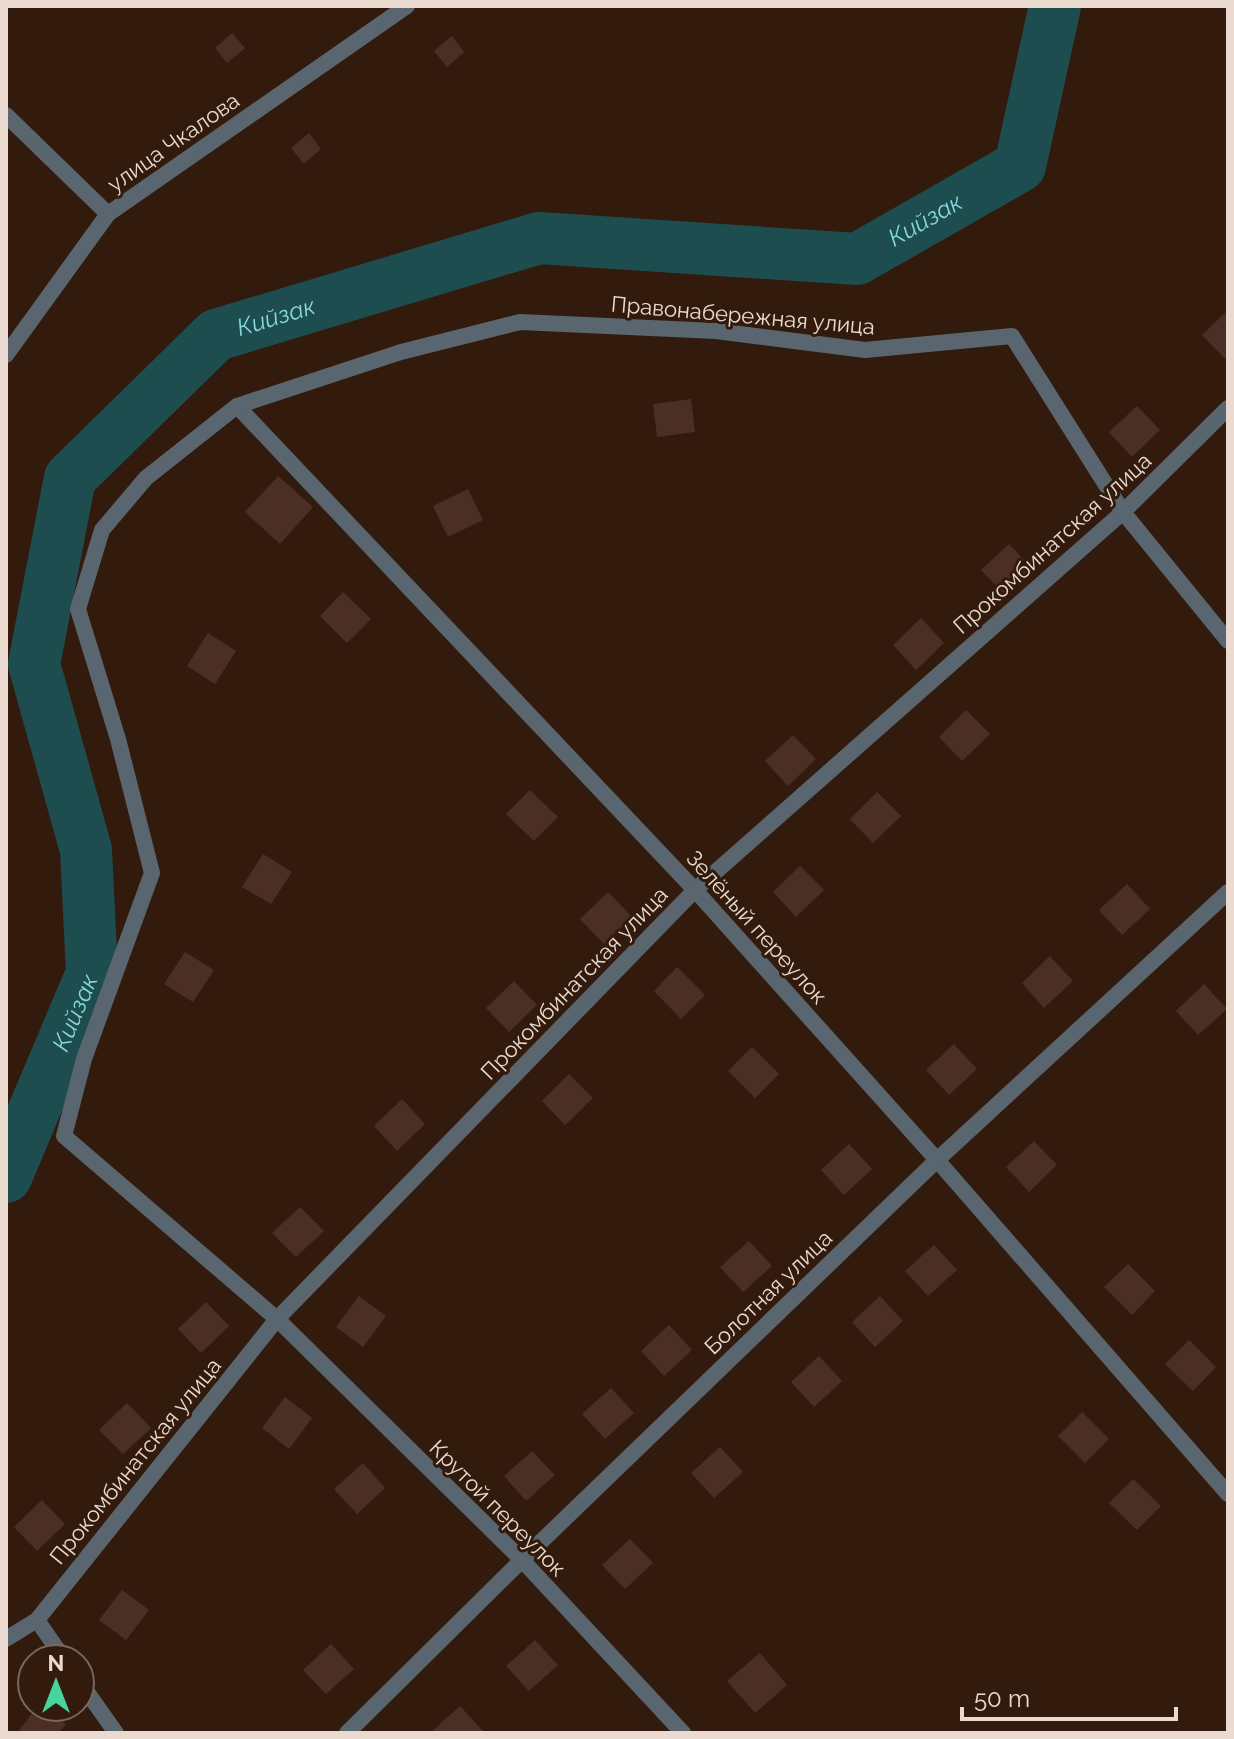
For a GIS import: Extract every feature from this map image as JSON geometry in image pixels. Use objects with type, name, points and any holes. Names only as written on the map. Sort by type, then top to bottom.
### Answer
[{"type":"street","name":"улица Чкалова","points":[[6,355],[108,214],[407,6]]},
{"type":"street","points":[[6,115],[108,214]]},
{"type":"street","name":"Правонабережная улица","points":[[277,1319],[64,1136],[84,1059],[152,873],[118,739],[78,609],[102,530],[146,478],[237,406],[401,352],[520,322],[716,331],[865,350],[1012,336],[1123,512]]},
{"type":"street","name":"Зелёный переулок","points":[[237,406],[695,890],[937,1160],[1228,1494]]},
{"type":"street","name":"Прокомбинатская улица","points":[[6,1639],[37,1620],[277,1319],[695,890],[1123,512],[1228,408]]},
{"type":"street","points":[[1123,512],[1228,641]]},
{"type":"street","name":"Болотная улица","points":[[347,1733],[937,1160],[1228,892]]},
{"type":"street","name":"Крутой переулок","points":[[277,1319],[522,1560],[683,1733]]},
{"type":"street","points":[[37,1620],[53,1643]]},
{"type":"street","points":[[96,1705],[116,1733]]},
{"type":"building","points":[[232,33],[245,48],[227,63],[215,48]]},
{"type":"building","points":[[452,36],[464,52],[447,67],[434,51]]},
{"type":"building","points":[[309,133],[321,149],[304,164],[291,148]]},
{"type":"building","points":[[1228,310],[1228,357],[1225,359],[1202,335]]},
{"type":"building","points":[[691,399],[695,432],[657,437],[653,404]]},
{"type":"building","points":[[1137,406],[1160,430],[1132,457],[1109,432]]},
{"type":"building","points":[[278,476],[313,507],[280,544],[245,512]]},
{"type":"building","points":[[468,489],[483,520],[448,537],[433,506]]},
{"type":"building","points":[[1009,544],[1032,568],[1004,594],[981,570]]},
{"type":"building","points":[[343,592],[371,619],[347,643],[320,616]]},
{"type":"building","points":[[921,618],[944,643],[916,670],[893,645]]},
{"type":"building","points":[[208,633],[236,651],[215,684],[187,666]]},
{"type":"building","points":[[966,710],[990,734],[962,761],[939,737]]},
{"type":"building","points":[[793,735],[816,759],[788,786],[765,761]]},
{"type":"building","points":[[530,790],[558,817],[534,841],[506,814]]},
{"type":"building","points":[[877,792],[901,816],[873,843],[850,819]]},
{"type":"building","points":[[263,854],[292,872],[271,904],[242,887]]},
{"type":"building","points":[[800,866],[824,890],[796,917],[773,892]]},
{"type":"building","points":[[1127,884],[1150,909],[1122,935],[1099,910]]},
{"type":"building","points":[[608,892],[632,917],[604,944],[580,919]]},
{"type":"building","points":[[185,952],[214,970],[193,1002],[164,984]]},
{"type":"building","points":[[1050,956],[1073,981],[1044,1008],[1022,983]]},
{"type":"building","points":[[677,967],[705,995],[681,1019],[654,991]]},
{"type":"building","points":[[514,981],[537,1005],[509,1032],[486,1008]]},
{"type":"building","points":[[1204,984],[1227,1009],[1198,1035],[1176,1011]]},
{"type":"building","points":[[954,1044],[977,1069],[949,1095],[926,1070]]},
{"type":"building","points":[[752,1047],[779,1074],[755,1098],[728,1071]]},
{"type":"building","points":[[569,1074],[593,1098],[565,1125],[542,1101]]},
{"type":"building","points":[[402,1099],[425,1124],[397,1151],[374,1126]]},
{"type":"building","points":[[1034,1141],[1057,1165],[1029,1192],[1006,1167]]},
{"type":"building","points":[[849,1144],[872,1169],[844,1195],[821,1170]]},
{"type":"building","points":[[300,1207],[324,1231],[296,1257],[272,1233]]},
{"type":"building","points":[[749,1241],[772,1266],[743,1292],[720,1267]]},
{"type":"building","points":[[934,1245],[957,1270],[928,1296],[905,1271]]},
{"type":"building","points":[[1128,1264],[1155,1291],[1132,1315],[1104,1287]]},
{"type":"building","points":[[359,1296],[386,1316],[363,1347],[336,1327]]},
{"type":"building","points":[[880,1296],[903,1321],[875,1347],[852,1322]]},
{"type":"building","points":[[206,1302],[229,1326],[201,1353],[178,1329]]},
{"type":"building","points":[[669,1325],[692,1350],[664,1376],[641,1351]]},
{"type":"building","points":[[1189,1340],[1216,1367],[1193,1391],[1165,1364]]},
{"type":"building","points":[[819,1356],[842,1381],[814,1407],[791,1382]]},
{"type":"building","points":[[611,1388],[634,1413],[605,1439],[582,1414]]},
{"type":"building","points":[[285,1397],[312,1418],[289,1449],[262,1428]]},
{"type":"building","points":[[127,1403],[151,1428],[123,1454],[99,1430]]},
{"type":"building","points":[[1082,1412],[1109,1439],[1085,1463],[1058,1436]]},
{"type":"building","points":[[720,1447],[743,1472],[714,1498],[691,1473]]},
{"type":"building","points":[[532,1451],[555,1475],[526,1501],[504,1476]]},
{"type":"building","points":[[363,1463],[385,1488],[357,1514],[334,1489]]},
{"type":"building","points":[[1133,1479],[1161,1506],[1137,1530],[1109,1503]]},
{"type":"building","points":[[42,1500],[65,1524],[37,1551],[14,1527]]},
{"type":"building","points":[[630,1539],[653,1563],[625,1589],[602,1565]]},
{"type":"building","points":[[122,1590],[149,1610],[126,1640],[99,1620]]},
{"type":"building","points":[[535,1640],[558,1665],[529,1691],[506,1666]]},
{"type":"building","points":[[331,1644],[354,1669],[326,1694],[303,1670]]},
{"type":"building","points":[[760,1653],[787,1685],[755,1713],[727,1681]]},
{"type":"building","points":[[460,1706],[483,1731],[430,1733]]},
{"type":"building","points":[[25,1723],[66,1724],[59,1733],[17,1733]]},
{"type":"waterway","name":"Кийзак","points":[[6,1177],[92,973],[86,850],[34,664],[70,478],[216,335],[539,238],[857,259],[1020,166],[1055,6]]}]
